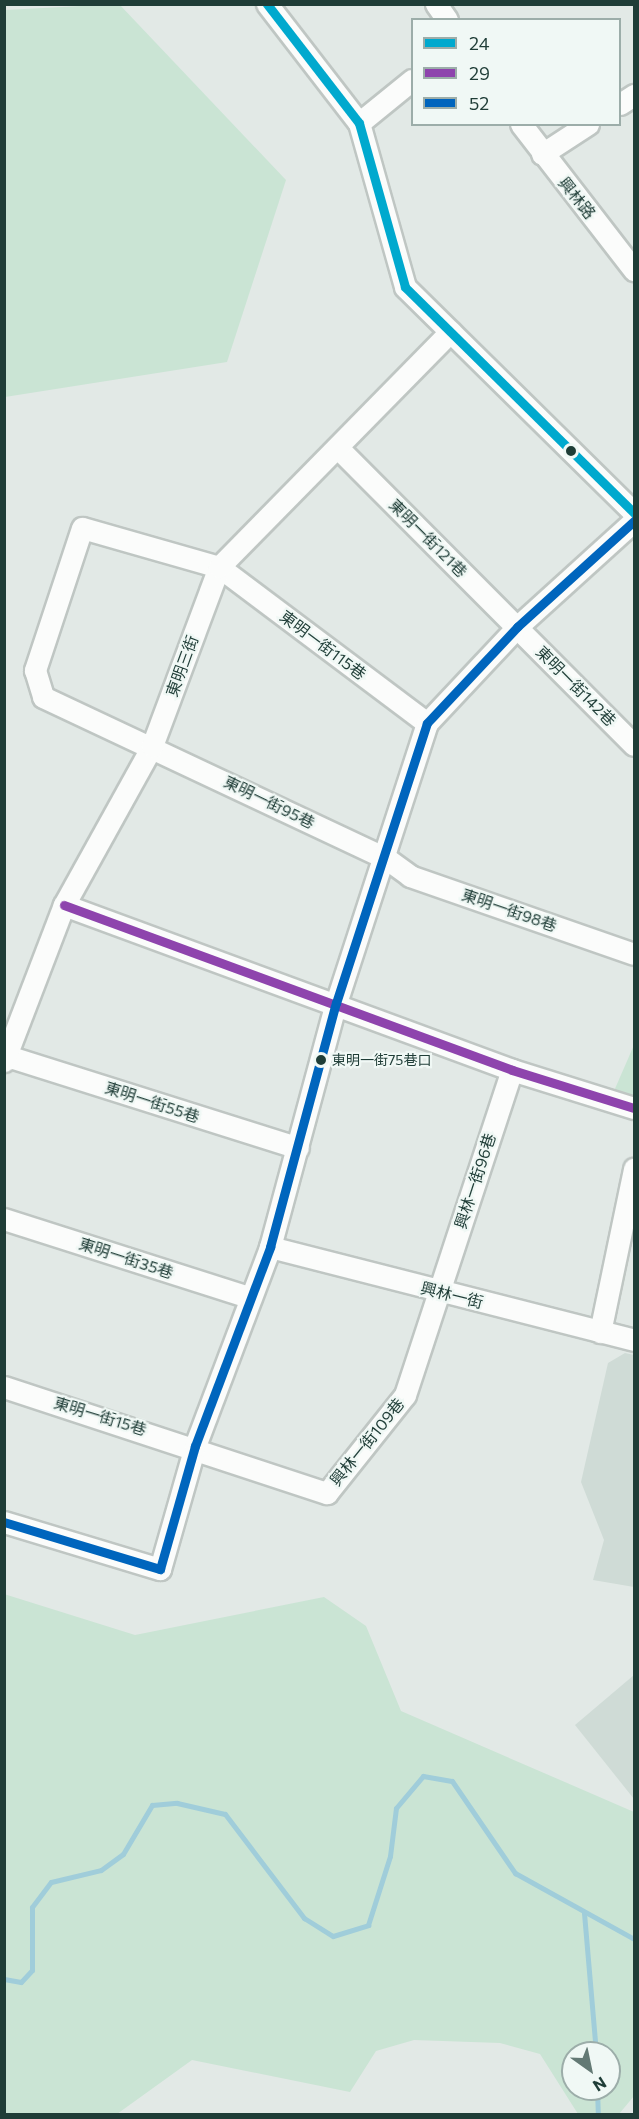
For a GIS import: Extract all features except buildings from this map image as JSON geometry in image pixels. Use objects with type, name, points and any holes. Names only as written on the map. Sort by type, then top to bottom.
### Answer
[{"type":"street","points":[[267,4],[359,123],[405,287],[634,513]]},
{"type":"street","points":[[436,4],[446,18]]},
{"type":"street","points":[[359,123],[411,81]]},
{"type":"street","points":[[621,103],[634,95]]},
{"type":"street","name":"興林路","points":[[522,126],[634,270]]},
{"type":"street","points":[[542,154],[585,126]]},
{"type":"street","name":"東明三街","points":[[6,1059],[64,905],[152,746],[219,567],[339,449],[450,332]]},
{"type":"street","name":"東明一街121巷","points":[[339,449],[517,627]]},
{"type":"street","points":[[4,1522],[160,1569],[195,1446],[248,1297],[270,1247],[336,1003],[387,859],[427,723],[517,627],[634,520]]},
{"type":"street","name":"東明一街95巷","points":[[219,567],[82,528],[35,670],[43,697],[152,746],[387,859]]},
{"type":"street","name":"東明一街115巷","points":[[219,567],[427,723]]},
{"type":"street","name":"東明一街142巷","points":[[517,627],[634,745]]},
{"type":"street","name":"東明一街98巷","points":[[387,859],[410,876],[634,954]]},
{"type":"street","points":[[64,905],[336,1003],[512,1070],[634,1108]]},
{"type":"street","name":"東明一街55巷","points":[[6,1059],[298,1148]]},
{"type":"street","name":"興林一街96巷","points":[[438,1292],[512,1070]]},
{"type":"street","points":[[600,1332],[634,1169]]},
{"type":"street","name":"東明一街35巷","points":[[4,1219],[248,1297]]},
{"type":"street","name":"興林一街","points":[[270,1247],[438,1292],[634,1340]]},
{"type":"street","name":"興林一街109巷","points":[[195,1446],[327,1492],[405,1395],[438,1292]]},
{"type":"street","name":"東明一街15巷","points":[[4,1387],[195,1446]]},
{"type":"shaded area","points":[[625,1353],[634,1355],[634,1587],[593,1580],[604,1540],[581,1482],[608,1363]]},
{"type":"shaded area","points":[[634,1675],[634,1799],[575,1725]]},
{"type":"green space","points":[[119,4],[286,180],[227,362],[5,397],[5,10]]},
{"type":"green space","points":[[634,1045],[634,1099],[614,1091]]},
{"type":"green space","points":[[4,1594],[135,1635],[324,1597],[366,1626],[401,1711],[634,1812],[634,2096],[619,2114],[578,2114],[570,2101],[621,2101],[621,2041],[561,2041],[561,2087],[540,2054],[500,2043],[414,2040],[376,2051],[350,2092],[192,2060],[117,2114],[5,2114]]},
{"type":"waterway","points":[[4,1979],[21,1982],[32,1970],[32,1907],[51,1882],[101,1870],[123,1854],[152,1805],[177,1803],[225,1814],[304,1918],[333,1936],[368,1925],[390,1856],[396,1808],[423,1776],[452,1781],[515,1873],[634,1939]]},
{"type":"waterway","points":[[584,1913],[595,2041]]},
{"type":"waterway","points":[[597,2101],[598,2114]]},
{"type":"transit line","name":"24","points":[[267,4],[359,123],[405,287],[634,513]]},
{"type":"transit line","name":"52","points":[[4,1522],[160,1569],[195,1446],[270,1247],[336,1003],[427,723],[517,627],[634,521]]},
{"type":"transit line","name":"29","points":[[64,905],[512,1070],[634,1108]]},
{"type":"place","name":"東明一街75巷口","points":[[321,1060]]}]
